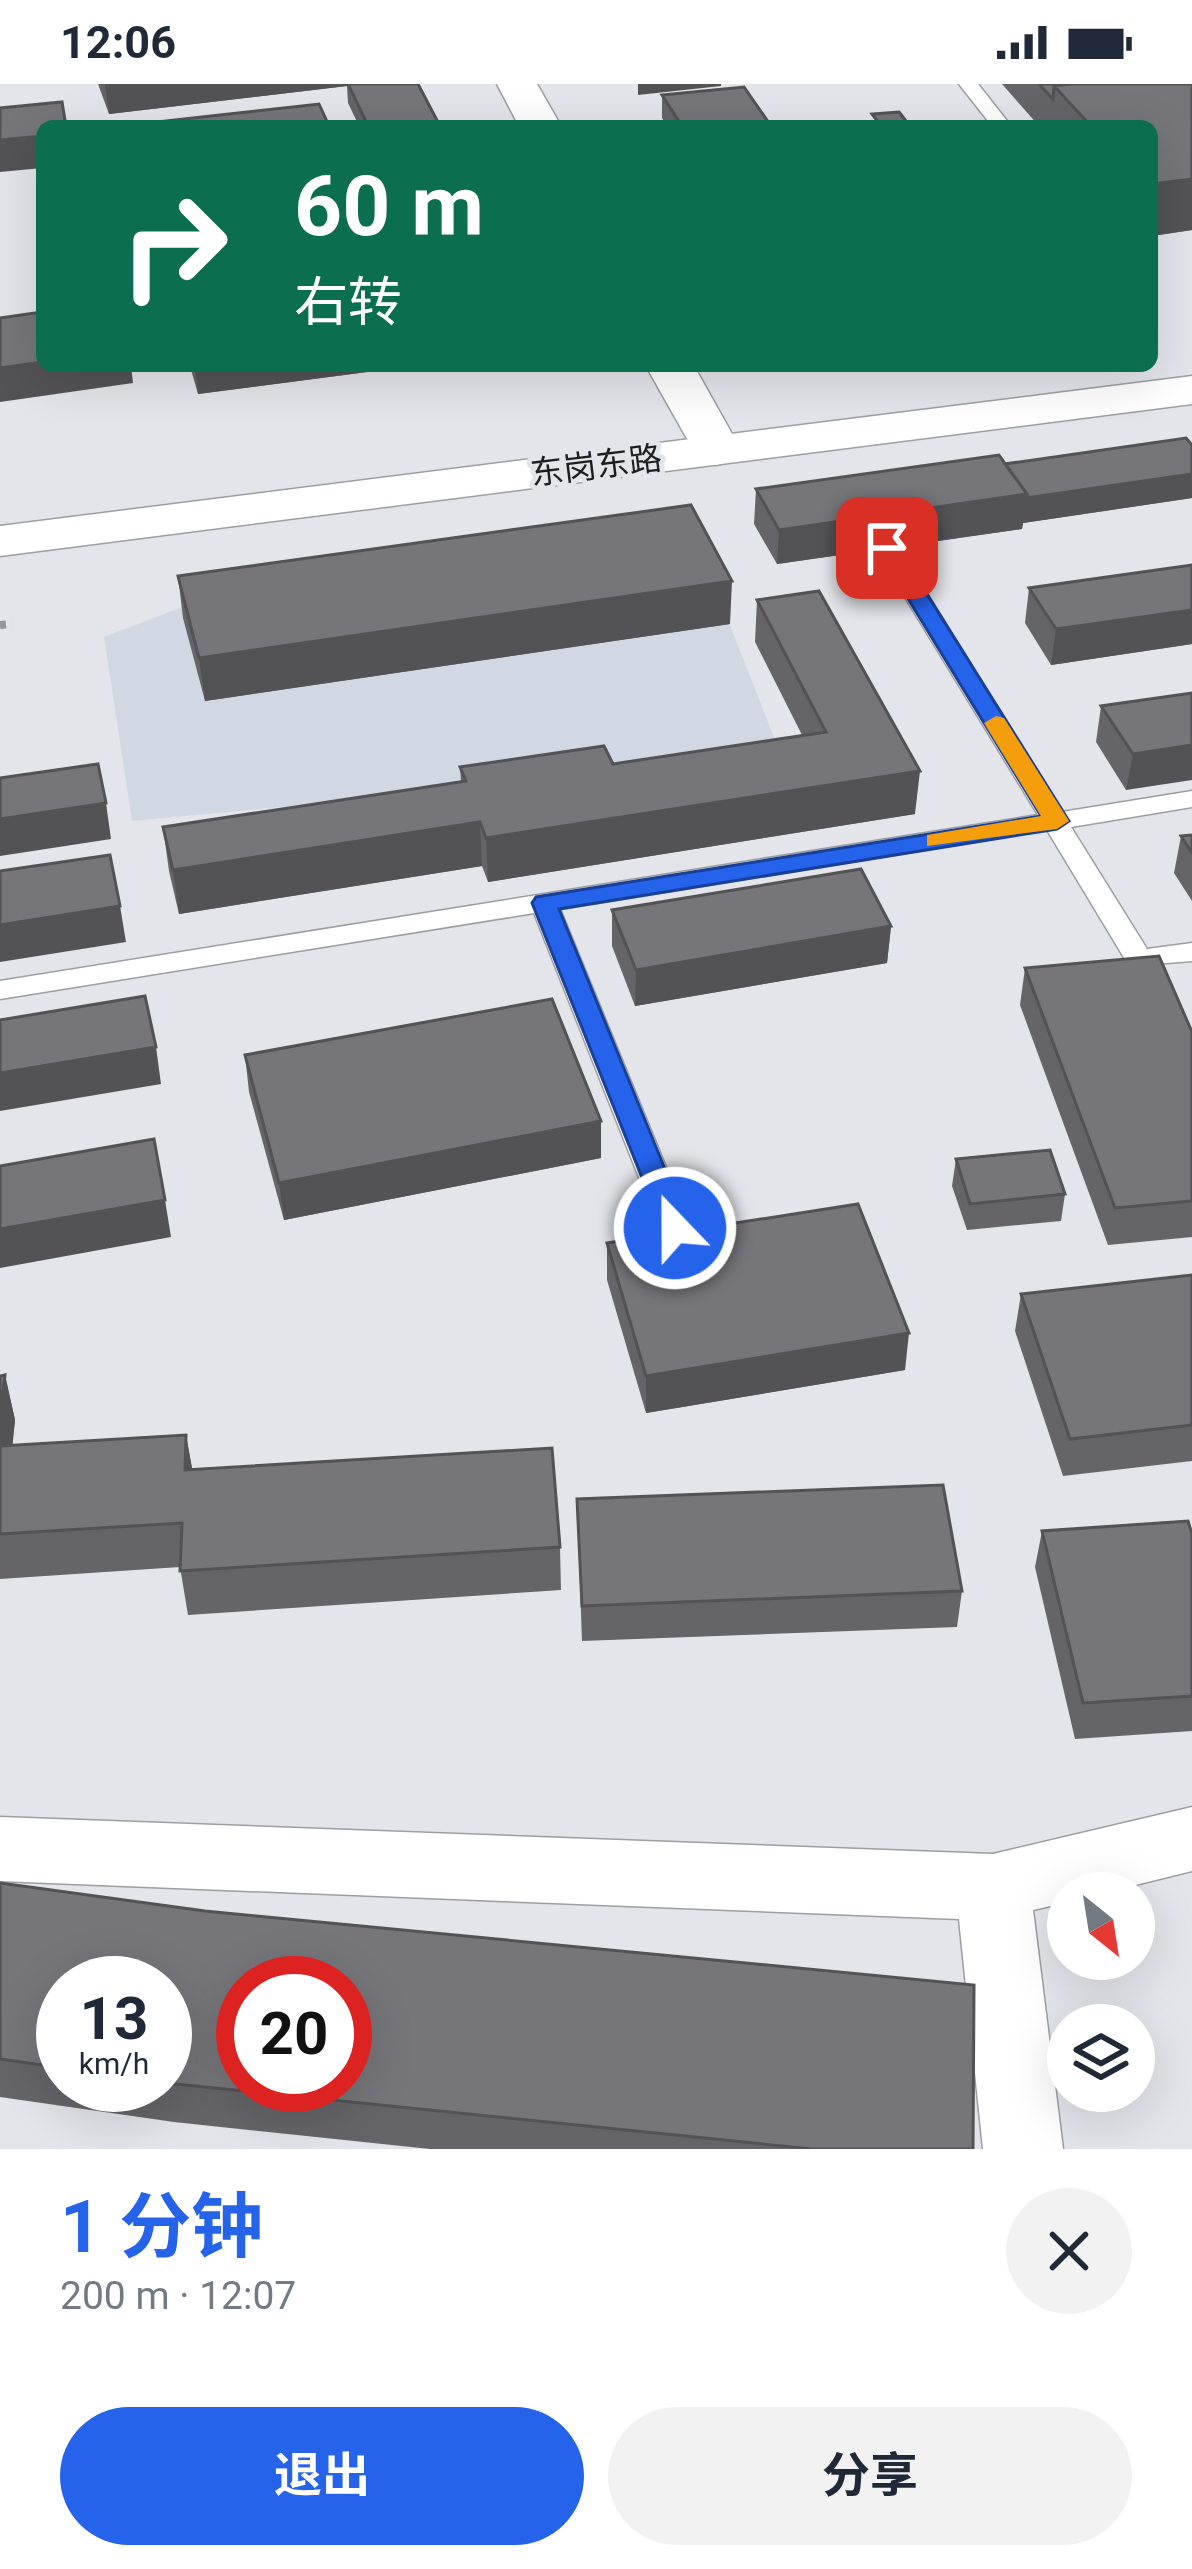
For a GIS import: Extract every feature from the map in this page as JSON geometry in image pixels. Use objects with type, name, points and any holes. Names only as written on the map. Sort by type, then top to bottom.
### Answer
[{"type":"main road","points":[[517,84],[537,120]]},
{"type":"main road","name":"东岗东路","points":[[1158,365],[1192,360]]},
{"type":"main road","points":[[673,372],[710,439]]},
{"type":"main road","name":"东岗东路","points":[[0,541],[710,439],[1113,372]]},
{"type":"main road","name":"东岗东路","points":[[0,515],[1192,390]]},
{"type":"street","points":[[0,1849],[993,1887],[1192,1839]]},
{"type":"street","points":[[993,1887],[1023,2149]]},
{"type":"lane","points":[[968,84],[996,120]]},
{"type":"lane","points":[[887,548],[1139,959],[1192,952]]},
{"type":"lane","points":[[0,990],[1192,799]]},
{"type":"lane","points":[[544,903],[675,1228]]},
{"type":"path","points":[[0,625],[12,624]]},
{"type":"shaded area","points":[[687,516],[783,760],[132,821],[104,637],[271,573]]},
{"type":"building","points":[[348,84],[418,84],[437,120],[365,120]]},
{"type":"building","points":[[1039,84],[1071,84],[1054,86],[1053,99]]},
{"type":"building","points":[[1192,84],[1192,179],[1158,183],[1158,120],[1085,120],[1054,86]]},
{"type":"building","points":[[744,87],[767,120],[678,120],[662,95]]},
{"type":"building","points":[[62,102],[65,120],[36,120],[36,137],[0,140],[0,108]]},
{"type":"building","points":[[319,104],[326,120],[175,120]]},
{"type":"building","points":[[899,112],[905,120],[876,120],[872,114]]},
{"type":"building","points":[[36,313],[36,363],[0,368],[0,318]]},
{"type":"building","points":[[1186,438],[1192,445],[1192,474],[1026,498],[1005,464]]},
{"type":"building","points":[[999,455],[1027,494],[779,530],[756,489]]},
{"type":"building","points":[[691,505],[732,581],[199,658],[178,576]]},
{"type":"building","points":[[1192,565],[1192,610],[1056,629],[1029,588]]},
{"type":"building","points":[[819,591],[920,771],[486,838],[480,822],[173,870],[163,827],[466,781],[460,767],[604,746],[613,764],[826,732],[757,600]]},
{"type":"building","points":[[1192,693],[1192,745],[1133,754],[1101,706]]},
{"type":"building","points":[[98,764],[106,803],[0,819],[0,778]]},
{"type":"building","points":[[1192,835],[1192,853],[1181,836]]},
{"type":"building","points":[[110,855],[120,906],[0,925],[0,871]]},
{"type":"building","points":[[861,869],[891,926],[636,970],[612,910]]},
{"type":"building","points":[[1159,956],[1192,1032],[1192,1201],[1115,1208],[1025,968]]},
{"type":"building","points":[[145,996],[156,1047],[0,1073],[0,1020]]},
{"type":"building","points":[[552,999],[601,1121],[279,1183],[245,1055]]},
{"type":"building","points":[[154,1139],[165,1200],[0,1229],[0,1166]]},
{"type":"building","points":[[1050,1150],[1065,1194],[970,1204],[956,1159]]},
{"type":"building","points":[[858,1204],[909,1333],[646,1376],[607,1243]]},
{"type":"building","points":[[1192,1275],[1192,1425],[1070,1439],[1021,1294]]},
{"type":"building","points":[[5,1375],[0,1418],[0,1376]]},
{"type":"building","points":[[186,1435],[185,1470],[552,1448],[560,1547],[180,1571],[182,1523],[0,1534],[0,1446]]},
{"type":"building","points":[[943,1485],[962,1591],[582,1606],[577,1499]]},
{"type":"building","points":[[1188,1521],[1192,1534],[1192,1696],[1083,1703],[1042,1531]]},
{"type":"building","points":[[0,1883],[205,1911],[974,1985],[973,2149],[812,2149],[372,2104],[372,1956],[216,1956],[216,2088],[192,2086],[192,1956],[36,1956],[36,2064],[0,2059]]},
{"type":"slow traffic","points":[[935,840],[1057,821],[996,723]]},
{"type":"route","points":[[675,1228],[544,903],[1057,821],[887,548]]}]
